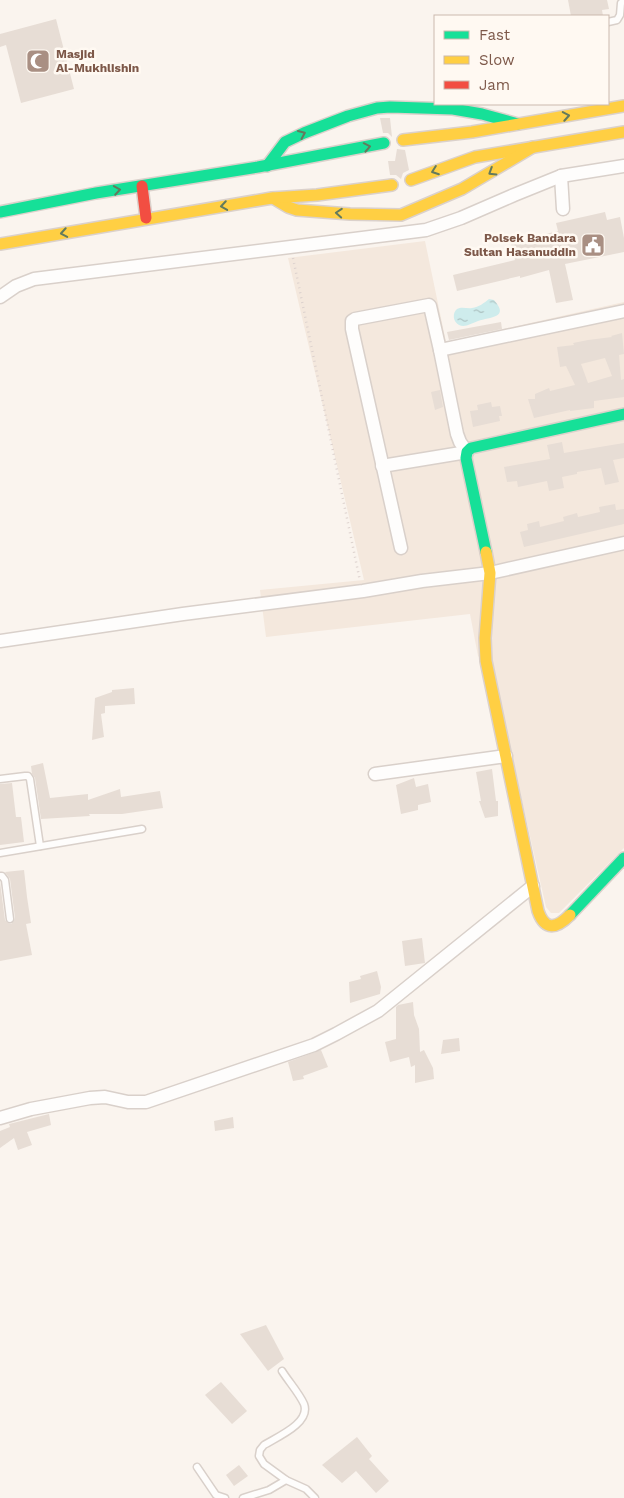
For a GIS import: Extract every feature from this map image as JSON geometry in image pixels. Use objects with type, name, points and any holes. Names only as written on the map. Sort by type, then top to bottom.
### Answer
[{"type":"main road","points":[[403,140],[472,132],[624,106]]},
{"type":"main road","points":[[267,166],[285,142],[304,132],[339,119],[377,108],[453,109],[482,114],[518,124]]},
{"type":"main road","points":[[411,180],[475,157],[624,132]]},
{"type":"main road","points":[[0,212],[96,193],[267,166],[384,143]]},
{"type":"main road","points":[[272,198],[288,207],[309,211],[401,215],[462,189],[533,147]]},
{"type":"main road","points":[[0,244],[272,198],[317,195],[392,185]]},
{"type":"main road","points":[[142,186],[146,218]]},
{"type":"main road","points":[[624,414],[471,448],[467,452],[466,458],[490,573],[485,638],[486,661],[541,920],[550,928],[564,922],[624,858]]},
{"type":"street","points":[[0,297],[16,286],[34,279],[426,230],[461,218],[561,176],[624,166]]},
{"type":"street","points":[[561,176],[563,209]]},
{"type":"street","points":[[382,466],[467,452],[457,434],[429,305],[352,321],[352,329],[382,466],[401,548]]},
{"type":"street","points":[[440,350],[624,312]]},
{"type":"street","points":[[0,641],[183,614],[490,573],[624,543]]},
{"type":"street","points":[[375,774],[506,756]]},
{"type":"street","points":[[0,1118],[31,1109],[90,1098],[105,1097],[128,1102],[146,1102],[314,1045],[378,1011],[533,886]]},
{"type":"lane","points":[[609,22],[617,20],[620,15],[621,3],[624,1]]},
{"type":"lane","points":[[0,779],[25,776],[30,778],[40,846]]},
{"type":"lane","points":[[0,853],[142,829]]},
{"type":"lane","points":[[0,876],[6,884],[10,920]]},
{"type":"lane","points":[[282,1371],[303,1403],[306,1411],[300,1423],[264,1446],[258,1456],[264,1464],[286,1480],[300,1485],[315,1498]]},
{"type":"lane","points":[[196,1467],[216,1494],[225,1498]]},
{"type":"lane","points":[[243,1498],[269,1490],[286,1480]]},
{"type":"path","points":[[291,247],[363,591]]},
{"type":"shaded area","points":[[425,241],[446,342],[624,302],[624,848],[559,913],[551,913],[546,907],[493,673],[478,656],[470,614],[266,637],[260,590],[364,580],[288,258]]},
{"type":"water","points":[[489,299],[494,300],[498,306],[499,314],[466,326],[461,326],[455,322],[454,315],[457,309],[475,307]]},
{"type":"building","points":[[568,0],[607,0],[609,9],[602,10],[603,15],[571,15]]},
{"type":"building","name":"Masjid Al-Mukhlishin","points":[[56,19],[74,89],[21,103],[6,45],[0,47],[0,34]]},
{"type":"building","points":[[380,118],[390,118],[392,137],[388,133],[383,133]]},
{"type":"building","points":[[397,149],[405,150],[409,170],[403,173],[401,179],[396,175],[390,175],[388,161],[395,161]]},
{"type":"building","points":[[605,212],[607,220],[620,217],[624,238],[624,252],[565,264],[573,300],[556,303],[549,270],[457,291],[453,275],[515,260],[511,244],[558,231],[556,223]]},
{"type":"building","points":[[501,322],[502,329],[449,340],[447,332]]},
{"type":"building","points":[[622,333],[624,354],[619,355],[621,380],[624,379],[624,397],[594,401],[594,408],[570,410],[534,418],[528,399],[535,399],[535,394],[549,388],[550,391],[575,385],[566,366],[560,367],[557,347]],"holes":[[[605,358],[612,376],[588,383],[581,364]]]},
{"type":"building","points":[[440,390],[443,407],[435,410],[431,392]]},
{"type":"building","points":[[491,402],[492,407],[500,406],[502,416],[499,416],[500,421],[473,427],[470,411],[478,410],[477,405]]},
{"type":"building","points":[[562,442],[564,453],[624,443],[624,458],[613,460],[619,482],[605,485],[601,468],[562,477],[564,488],[549,491],[547,481],[518,487],[517,481],[507,482],[504,467],[550,459],[547,445]]},
{"type":"building","points":[[615,504],[616,510],[624,509],[624,524],[524,547],[520,532],[528,530],[527,524],[539,521],[540,527],[564,521],[563,517],[577,513],[578,517],[600,512],[599,507]]},
{"type":"building","points":[[134,688],[135,704],[105,706],[105,713],[101,714],[104,737],[92,740],[95,698],[112,692],[112,690]]},
{"type":"building","points":[[43,763],[50,798],[88,794],[88,800],[120,789],[121,797],[160,791],[163,808],[122,814],[89,814],[90,816],[41,819],[35,778],[32,774],[31,766]]},
{"type":"building","points":[[492,769],[496,801],[498,801],[498,816],[485,818],[479,801],[481,801],[476,772]]},
{"type":"building","points":[[414,778],[416,787],[428,784],[431,802],[418,805],[418,810],[401,814],[396,785]]},
{"type":"building","points":[[12,783],[16,817],[21,817],[24,842],[0,845],[0,784]]},
{"type":"building","points":[[24,870],[31,923],[26,924],[32,955],[0,961],[0,882],[5,920],[11,924],[15,918],[10,879],[5,872]]},
{"type":"building","points":[[422,938],[425,963],[405,966],[402,941]]},
{"type":"building","points":[[377,971],[381,987],[380,994],[350,1003],[349,982],[361,979],[360,976]]},
{"type":"building","points":[[413,1002],[414,1015],[419,1029],[420,1052],[424,1050],[433,1068],[434,1079],[415,1083],[415,1065],[411,1067],[409,1057],[390,1062],[385,1042],[396,1039],[396,1007]]},
{"type":"building","points":[[459,1038],[460,1051],[441,1054],[443,1040]]},
{"type":"building","points":[[321,1050],[328,1067],[303,1076],[304,1079],[293,1081],[288,1062]]},
{"type":"building","points":[[49,1114],[51,1125],[27,1132],[32,1145],[18,1150],[14,1138],[0,1148],[0,1131],[10,1127],[9,1124]]},
{"type":"building","points":[[233,1117],[234,1128],[215,1131],[214,1121]]},
{"type":"building","points":[[266,1325],[284,1359],[268,1371],[240,1334]]},
{"type":"building","points":[[221,1382],[247,1411],[232,1424],[205,1395]]},
{"type":"building","points":[[357,1437],[372,1456],[369,1459],[389,1481],[376,1493],[356,1471],[342,1483],[322,1465]]},
{"type":"building","points":[[239,1465],[248,1476],[234,1486],[226,1475]]},
{"type":"traffic: fast","points":[[267,166],[285,142],[348,116],[377,108],[453,109],[482,114],[518,124]]},
{"type":"traffic: fast","points":[[0,212],[96,193],[258,167],[384,143]]},
{"type":"traffic: fast","points":[[486,552],[466,458],[467,452],[471,448],[624,414]]},
{"type":"traffic: fast","points":[[570,915],[624,858]]},
{"type":"traffic: slow","points":[[403,140],[472,132],[624,106]]},
{"type":"traffic: slow","points":[[411,180],[475,157],[624,132]]},
{"type":"traffic: slow","points":[[273,198],[297,210],[401,215],[462,189],[533,147]]},
{"type":"traffic: slow","points":[[0,244],[272,198],[317,195],[392,185]]},
{"type":"traffic: slow","points":[[486,552],[490,573],[485,638],[486,661],[538,911],[544,922],[551,926],[560,923],[570,915]]},
{"type":"traffic: jam","points":[[142,186],[146,218]]},
{"type":"place","name":"Masjid Al-Mukhlishin","points":[[38,61]]},
{"type":"place","name":"Polsek Bandara Sultan Hasanuddin","points":[[593,245]]}]
